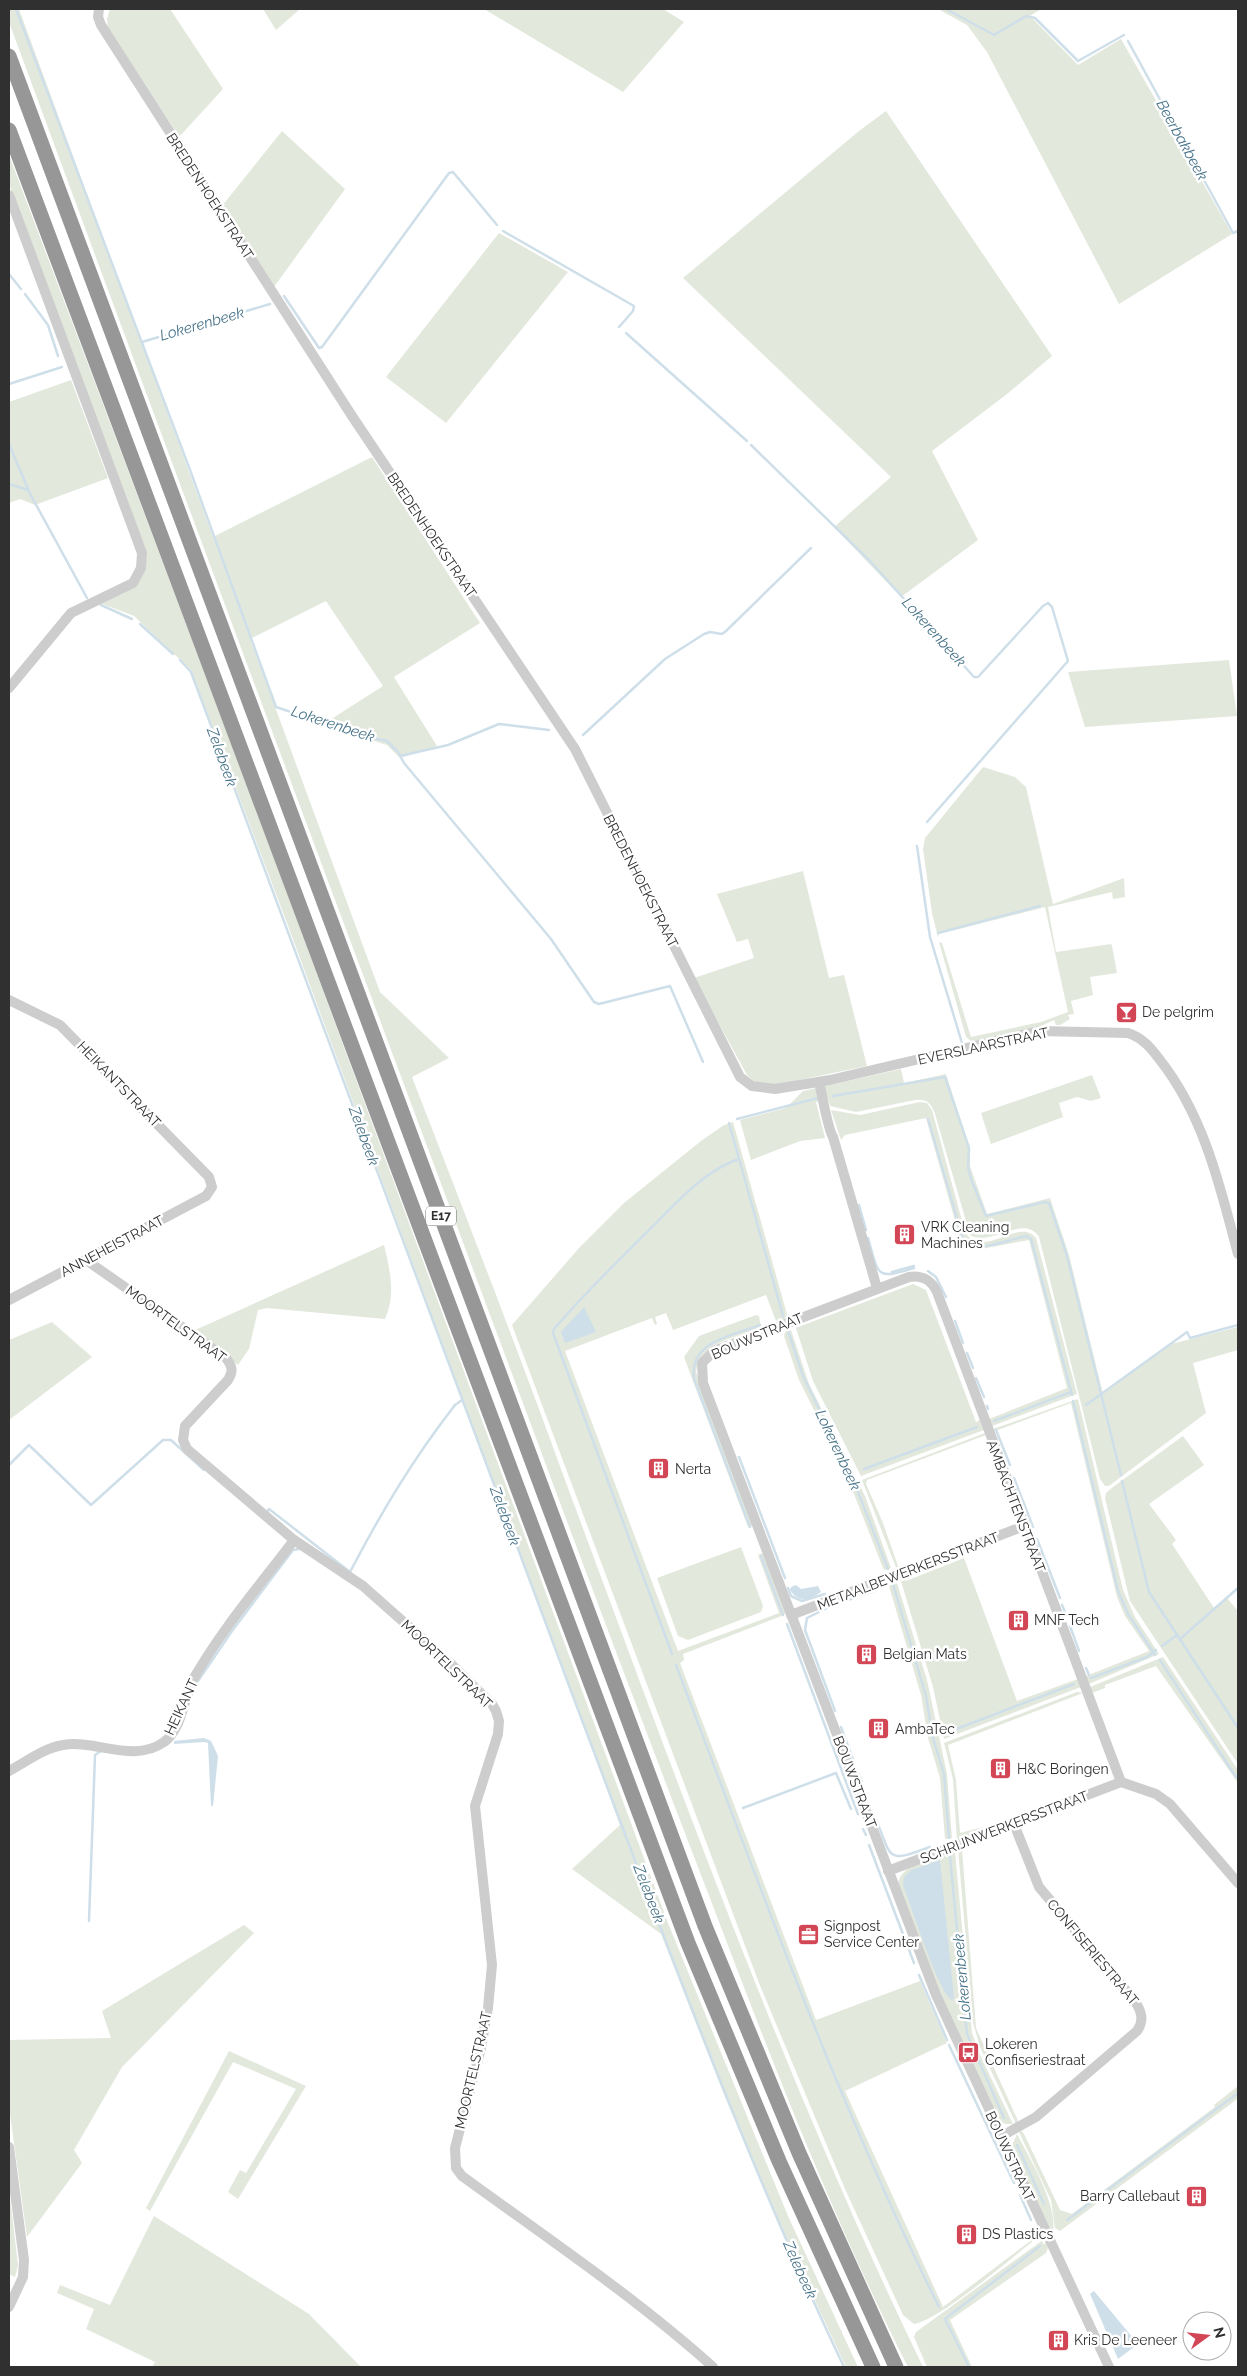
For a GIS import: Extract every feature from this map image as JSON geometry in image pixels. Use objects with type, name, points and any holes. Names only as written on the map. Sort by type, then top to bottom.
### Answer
[{"type":"highway","name":"E17","points":[[9,56],[705,1926],[799,2152],[896,2367]]},
{"type":"highway","name":"E17","points":[[9,130],[688,1943],[783,2170],[872,2367]]},
{"type":"street","name":"BREDENHOEKSTRAAT","points":[[99,9],[98,17],[101,25],[266,284],[575,749],[740,1077]]},
{"type":"street","points":[[9,195],[142,553],[141,568],[133,583],[71,613],[9,688]]},
{"type":"street","name":"HEIKANTSTRAAT","points":[[9,1000],[60,1025],[209,1177],[212,1187]]},
{"type":"street","name":"EVERSLAARSTRAAT","points":[[740,1077],[752,1086],[762,1089],[792,1087],[1039,1031],[1128,1033],[1137,1036],[1152,1050],[1186,1098],[1218,1177],[1238,1254]]},
{"type":"street","points":[[819,1082],[830,1123],[829,1131],[833,1137],[877,1288]]},
{"type":"street","name":"ANNEHEISTRAAT","points":[[9,1300],[206,1196],[212,1187]]},
{"type":"street","name":"MOORTELSTRAAT","points":[[86,1260],[229,1362],[232,1375],[185,1426],[183,1440],[186,1449],[294,1540],[363,1586],[492,1704],[499,1721],[498,1734],[475,1806],[492,1965],[481,2048],[455,2148],[456,2168],[462,2176],[548,2236],[668,2327],[713,2367]]},
{"type":"street","name":"AMBACHTENSTRAAT","points":[[877,1288],[917,1276],[924,1277],[934,1286],[1121,1782]]},
{"type":"street","name":"BOUWSTRAAT","points":[[877,1288],[714,1351],[702,1363],[703,1383],[936,1995],[1000,2137],[1109,2367]]},
{"type":"street","name":"METAALBEWERKERSSTRAAT","points":[[791,1615],[1024,1526]]},
{"type":"street","name":"HEIKANT","points":[[9,1771],[49,1749],[64,1744],[128,1751],[144,1749],[164,1742],[173,1732],[187,1691],[201,1666],[294,1540]]},
{"type":"street","points":[[1121,1782],[1156,1794],[1170,1804],[1238,1883]]},
{"type":"street","name":"SCHRIJNWERKERSSTRAAT","points":[[888,1871],[1121,1782]]},
{"type":"street","name":"CONFISERIESTRAAT","points":[[1000,2137],[1036,2117],[1141,2025],[1140,2009],[1134,2000],[1039,1887],[1014,1824]]},
{"type":"street","points":[[9,2147],[24,2260],[23,2277],[9,2308]]},
{"type":"shaded area","points":[[9,9],[19,9],[213,537],[372,457],[480,623],[394,677],[437,746],[400,758],[387,745],[322,725],[383,686],[326,601],[250,639],[380,992],[449,1058],[412,1077],[511,1333],[650,1710],[735,1932],[825,2151],[923,2367],[908,2367],[881,2312],[830,2200],[760,2029],[601,1612],[205,550],[9,22]]},
{"type":"shaded area","points":[[110,9],[170,9],[223,89],[179,137],[108,28],[107,19]]},
{"type":"shaded area","points":[[263,9],[300,9],[276,30]]},
{"type":"shaded area","points":[[484,9],[663,9],[684,22],[623,92]]},
{"type":"shaded area","points":[[938,9],[1041,9],[1030,16],[1078,65],[1121,39],[1232,234],[1119,304],[987,52],[967,25]]},
{"type":"shaded area","points":[[886,111],[1052,356],[1007,394],[932,451],[978,540],[901,597],[834,527],[891,477],[683,278],[859,131]]},
{"type":"shaded area","points":[[282,131],[345,189],[274,287],[222,206]]},
{"type":"shaded area","points":[[9,155],[257,812],[668,1923],[788,2216],[858,2367],[846,2367],[797,2262],[725,2097],[661,1934],[572,1869],[620,1825],[287,923],[191,670],[134,616],[100,603],[134,587],[143,574],[147,553],[9,184]]},
{"type":"shaded area","points":[[499,233],[568,272],[446,423],[386,377]]},
{"type":"shaded area","points":[[71,380],[108,478],[35,505],[20,499],[9,503],[9,402]]},
{"type":"shaded area","points":[[1229,660],[1237,716],[1085,727],[1068,672]]},
{"type":"shaded area","points":[[983,767],[1015,777],[1026,787],[1053,904],[1124,878],[1125,897],[1113,899],[1112,892],[1048,907],[1056,952],[1111,944],[1112,946],[1117,973],[1090,977],[1093,995],[1071,1001],[1074,1014],[1068,1015],[1070,1019],[1060,1025],[1056,1025],[1054,1020],[1039,1027],[972,1042],[966,1037],[939,942],[942,943],[971,1037],[1041,1022],[1068,1012],[1045,907],[939,934],[938,937],[932,913],[923,849],[925,838]]},
{"type":"shaded area","points":[[803,871],[829,978],[844,975],[867,1066],[770,1086],[755,1082],[747,1075],[694,978],[754,958],[748,939],[737,942],[717,894]]},
{"type":"shaded area","points":[[901,1069],[904,1083],[946,1074],[970,1149],[970,1166],[987,1214],[1050,1198],[1069,1255],[1103,1394],[1171,1344],[1238,1327],[1238,1350],[1193,1363],[1206,1413],[1109,1486],[1105,1486],[1100,1479],[1039,1237],[1032,1231],[1024,1228],[987,1237],[978,1238],[970,1235],[935,1114],[928,1102],[915,1100],[856,1112],[830,1106],[828,1099],[816,1102],[825,1138],[800,1141],[751,1160],[740,1120],[786,1108],[803,1091]]},
{"type":"shaded area","points":[[1092,1075],[1101,1098],[1091,1101],[1077,1097],[1059,1103],[1063,1117],[991,1144],[981,1113]]},
{"type":"shaded area","points":[[920,1102],[927,1103],[932,1110],[965,1232],[973,1240],[981,1242],[991,1241],[1020,1232],[1029,1233],[1036,1238],[1077,1394],[992,1426],[989,1419],[1067,1388],[1029,1240],[981,1249],[971,1248],[965,1244],[957,1228],[926,1118],[845,1135],[841,1140],[831,1110],[860,1115]]},
{"type":"shaded area","points":[[733,1122],[788,1318],[776,1321],[766,1295],[673,1330],[666,1313],[655,1317],[657,1324],[655,1325],[652,1318],[565,1351],[678,1651],[779,1613],[758,1555],[763,1553],[786,1613],[683,1654],[684,1660],[680,1663],[816,2020],[920,1981],[947,2043],[845,2091],[943,2307],[1037,2236],[1036,2233],[1041,2232],[1038,2237],[958,2300],[926,2320],[914,2324],[903,2315],[845,2189],[759,1983],[512,1325],[579,1248],[624,1203],[701,1141],[724,1125]]},
{"type":"shaded area","points":[[384,1245],[391,1282],[390,1301],[385,1319],[267,1308],[258,1310],[249,1349],[238,1365],[193,1331]]},
{"type":"shaded area","points":[[913,1284],[926,1290],[976,1422],[980,1420],[984,1430],[861,1476],[813,1381],[795,1325],[797,1324],[798,1327]]},
{"type":"shaded area","points":[[584,1307],[596,1332],[565,1343],[561,1332]]},
{"type":"shaded area","points":[[756,1315],[759,1316],[761,1328],[731,1338],[712,1347],[704,1354],[696,1372],[753,1526],[748,1527],[684,1357],[699,1336]]},
{"type":"shaded area","points":[[52,1322],[92,1357],[9,1420],[9,1340]]},
{"type":"shaded area","points":[[791,1330],[809,1384],[865,1496],[891,1568],[885,1570],[883,1568],[847,1476],[799,1380],[784,1336],[785,1332]]},
{"type":"shaded area","points":[[1078,1399],[1123,1590],[1135,1617],[1159,1654],[1089,1684],[1086,1676],[1149,1651],[1125,1616],[1117,1597],[1071,1403],[998,1430],[994,1431],[993,1429]]},
{"type":"shaded area","points":[[985,1433],[986,1435],[867,1480],[866,1484],[883,1523],[899,1569],[897,1570],[862,1480]]},
{"type":"shaded area","points":[[1183,1436],[1204,1465],[1149,1504],[1176,1540],[1172,1544],[1214,1608],[1227,1598],[1238,1611],[1238,1764],[1130,1601],[1105,1498],[1106,1493],[1113,1487]]},
{"type":"shaded area","points":[[741,1547],[763,1606],[761,1612],[688,1640],[678,1636],[657,1578]]},
{"type":"shaded area","points":[[964,1558],[1017,1701],[1078,1679],[1081,1687],[944,1739],[933,1687],[900,1578],[904,1577],[906,1581]]},
{"type":"shaded area","points":[[897,1583],[927,1680],[947,1774],[952,1838],[945,1839],[940,1778],[928,1738],[921,1695],[889,1586]]},
{"type":"shaded area","points":[[796,1585],[801,1589],[818,1586],[821,1592],[813,1597],[800,1598],[790,1590],[791,1587]]},
{"type":"shaded area","points":[[1163,1657],[1238,1770],[1238,1783],[1156,1666],[1105,1685],[1105,1688],[1092,1693],[1090,1687]]},
{"type":"shaded area","points":[[1077,1692],[1083,1693],[948,1745],[956,1780],[960,1833],[983,1827],[983,1830],[957,1840],[953,1779],[944,1743]]},
{"type":"shaded area","points":[[204,1738],[211,1741],[218,1756],[213,1806],[211,1806],[208,1743],[174,1744],[174,1741]]},
{"type":"shaded area","points":[[958,1849],[962,1849],[976,2028],[1019,2123],[1016,2124],[980,2047],[973,2023]]},
{"type":"shaded area","points":[[953,1851],[955,1852],[972,2033],[981,2057],[1013,2124],[1005,2124],[998,2119],[942,2001],[898,1884],[900,1877],[912,1866]]},
{"type":"shaded area","points":[[940,1860],[954,1998],[952,2000],[946,1994],[933,1966],[903,1885],[904,1877],[911,1870]]},
{"type":"shaded area","points":[[244,1925],[254,1933],[122,2067],[74,2150],[82,2163],[27,2237],[9,2107],[9,2040],[111,2038],[102,2011]]},
{"type":"shaded area","points":[[229,2051],[306,2086],[238,2199],[228,2192],[240,2170],[246,2173],[296,2089],[233,2062],[150,2211],[146,2208]]},
{"type":"shaded area","points":[[1238,2086],[1238,2098],[1232,2103],[1060,2231],[1055,2228],[1051,2200],[1019,2132],[1022,2131],[1024,2134],[1060,2210],[1072,2214],[1215,2107],[1214,2105]]},
{"type":"shaded area","points":[[1017,2134],[1036,2169],[1048,2198],[1054,2224],[1052,2235],[1013,2152],[1013,2143]]},
{"type":"shaded area","points":[[9,2189],[18,2265],[15,2277],[9,2274]]},
{"type":"shaded area","points":[[154,2216],[309,2314],[361,2367],[152,2367],[155,2362],[86,2329],[94,2309],[57,2293],[60,2285],[110,2305]]},
{"type":"shaded area","points":[[1043,2240],[1043,2244],[1046,2243],[1048,2248],[1046,2253],[950,2320],[972,2367],[927,2367],[914,2337],[916,2332]]},
{"type":"shaded area","points":[[1094,2291],[1138,2344],[1118,2359],[1090,2294]]},
{"type":"waterway","name":"Lokerenbeek","points":[[16,9],[190,470],[276,707],[362,736],[387,741],[551,939],[594,1002],[599,1004],[670,986],[703,1062]]},
{"type":"waterway","name":"Beerbakbeek","points":[[946,9],[994,35],[1026,16],[1035,18],[1078,61],[1124,35]]},
{"type":"waterway","name":"Beerbakbeek","points":[[1128,41],[1233,233],[1238,231]]},
{"type":"waterway","name":"Lokerenbeek","points":[[284,296],[319,348],[322,347],[449,173],[453,172],[497,225]]},
{"type":"waterway","name":"Lokerenbeek","points":[[503,231],[634,306],[633,311],[619,327]]},
{"type":"waterway","name":"Zelebeek","points":[[9,274],[21,289]]},
{"type":"waterway","name":"Zelebeek","points":[[25,294],[48,325],[58,356]]},
{"type":"waterway","name":"Lokerenbeek","points":[[142,342],[270,304]]},
{"type":"waterway","name":"Lokerenbeek","points":[[626,333],[747,441]]},
{"type":"waterway","name":"Zelebeek","points":[[9,384],[62,367]]},
{"type":"waterway","name":"Zelebeek","points":[[9,444],[28,489]]},
{"type":"waterway","name":"Lokerenbeek","points":[[751,445],[870,561],[974,677],[978,677],[1043,606],[1048,603],[1052,607],[1068,661],[927,822]]},
{"type":"waterway","name":"Zelebeek","points":[[9,484],[28,490],[87,598]]},
{"type":"waterway","points":[[583,735],[665,659],[704,634],[710,632],[722,634],[726,631],[811,548]]},
{"type":"waterway","name":"Zelebeek","points":[[101,605],[132,619]]},
{"type":"waterway","name":"Zelebeek","points":[[140,624],[173,654]]},
{"type":"waterway","name":"Zelebeek","points":[[180,660],[191,672],[526,1571],[702,2036],[770,2203],[844,2367]]},
{"type":"waterway","points":[[400,756],[448,745],[499,724],[549,730]]},
{"type":"waterway","name":"Lokerenbeek","points":[[917,846],[930,937],[962,1043]]},
{"type":"waterway","points":[[938,933],[1040,906]]},
{"type":"waterway","points":[[833,1096],[945,1077],[969,1148],[968,1167],[971,1179],[986,1216],[1045,1202],[1049,1203],[1067,1256],[1121,1475]]},
{"type":"waterway","points":[[737,1119],[818,1098]]},
{"type":"waterway","points":[[928,1119],[963,1239],[977,1246],[994,1245],[1027,1236],[1031,1239],[1072,1395]]},
{"type":"waterway","name":"Lokerenbeek","points":[[729,1123],[783,1316]]},
{"type":"waterway","points":[[672,1654],[553,1333],[554,1329],[587,1293],[688,1191],[712,1172],[739,1159]]},
{"type":"waterway","points":[[859,1205],[866,1230]]},
{"type":"waterway","points":[[868,1238],[874,1260],[880,1272],[892,1274],[914,1268]]},
{"type":"waterway","points":[[892,1272],[914,1266]]},
{"type":"waterway","points":[[928,1271],[936,1277],[946,1297]]},
{"type":"waterway","points":[[955,1321],[963,1343]]},
{"type":"waterway","points":[[750,1527],[694,1379],[694,1366],[698,1356],[705,1348],[725,1337],[760,1325]]},
{"type":"waterway","points":[[1086,1405],[1187,1332],[1190,1338],[1238,1325]]},
{"type":"waterway","name":"Lokerenbeek","points":[[788,1331],[803,1376],[851,1474],[888,1569]]},
{"type":"waterway","points":[[967,1353],[973,1368]]},
{"type":"waterway","points":[[976,1378],[984,1397]]},
{"type":"waterway","points":[[994,1421],[1071,1392]]},
{"type":"waterway","points":[[267,1512],[269,1509],[350,1572],[412,1465],[455,1405],[462,1400]]},
{"type":"waterway","points":[[1073,1401],[1118,1591],[1128,1614],[1155,1655]]},
{"type":"waterway","points":[[864,1469],[977,1427]]},
{"type":"waterway","points":[[996,1430],[1010,1465]]},
{"type":"waterway","points":[[9,1465],[29,1445],[91,1505],[163,1440],[171,1440],[204,1470]]},
{"type":"waterway","points":[[739,1457],[785,1578]]},
{"type":"waterway","points":[[1014,1478],[1033,1527]]},
{"type":"waterway","points":[[1122,1481],[1149,1592],[1238,1728]]},
{"type":"waterway","points":[[1037,1539],[1060,1598]]},
{"type":"waterway","points":[[198,1681],[232,1631],[293,1550],[299,1549]]},
{"type":"waterway","points":[[761,1556],[783,1615]]},
{"type":"waterway","name":"Lokerenbeek","points":[[893,1584],[926,1696],[933,1738],[944,1774],[949,1838]]},
{"type":"waterway","points":[[881,1588],[885,1586]]},
{"type":"waterway","points":[[788,1588],[791,1596],[802,1601],[825,1594]]},
{"type":"waterway","points":[[1180,1639],[1238,1588]]},
{"type":"waterway","points":[[862,1595],[874,1591]]},
{"type":"waterway","points":[[843,1602],[856,1597]]},
{"type":"waterway","points":[[824,1609],[837,1604]]},
{"type":"waterway","points":[[1062,1605],[1065,1612]]},
{"type":"waterway","points":[[819,1612],[807,1618],[805,1630],[835,1711]]},
{"type":"waterway","points":[[787,1624],[858,1814]]},
{"type":"waterway","points":[[1070,1626],[1079,1651]]},
{"type":"waterway","points":[[1162,1646],[1177,1635]]},
{"type":"waterway","points":[[1091,1678],[1147,1657],[1156,1650]]},
{"type":"waterway","points":[[1160,1660],[1236,1777]]},
{"type":"waterway","points":[[676,1665],[832,2070],[901,2229],[939,2307]]},
{"type":"waterway","points":[[1086,1668],[1089,1675]]},
{"type":"waterway","points":[[946,1733],[1074,1684]]},
{"type":"waterway","points":[[841,1727],[855,1765]]},
{"type":"waterway","points":[[89,1921],[95,1755],[101,1751]]},
{"type":"waterway","points":[[743,1808],[836,1773],[851,1809]]},
{"type":"waterway","points":[[858,1773],[862,1781]]},
{"type":"waterway","points":[[876,1819],[885,1843],[893,1854],[898,1856],[906,1855],[930,1847]]},
{"type":"waterway","points":[[863,1829],[866,1835]]},
{"type":"waterway","points":[[869,1845],[914,1963]]},
{"type":"waterway","name":"Lokerenbeek","points":[[950,1857],[967,2034],[1004,2118]]},
{"type":"waterway","points":[[919,1975],[947,2040]]},
{"type":"waterway","points":[[949,2045],[1014,2183]]},
{"type":"waterway","points":[[1067,2220],[1238,2093]]},
{"type":"waterway","name":"Lokerenbeek","points":[[1017,2145],[1044,2204]]},
{"type":"waterway","points":[[1020,2195],[1031,2220]]},
{"type":"waterway","name":"Lokerenbeek","points":[[969,2367],[945,2319],[1040,2246]]},
{"type":"place","name":"De pelgrim","points":[[1126,1012]]},
{"type":"place","name":"VRK Cleaning Machines","points":[[905,1235]]},
{"type":"place","name":"Nerta","points":[[659,1469]]},
{"type":"place","name":"MNF Tech","points":[[1018,1620]]},
{"type":"place","name":"Belgian Mats","points":[[867,1654]]},
{"type":"place","name":"AmbaTec","points":[[879,1729]]},
{"type":"place","name":"H&C Boringen","points":[[1001,1769]]},
{"type":"place","name":"Signpost Service Center","points":[[808,1934]]},
{"type":"place","name":"Lokeren Confiseriestraat","points":[[969,2052]]},
{"type":"place","name":"Barry Callebaut","points":[[1196,2196]]},
{"type":"place","name":"DS Plastics","points":[[966,2234]]},
{"type":"place","name":"Kris De Leeneer","points":[[1058,2340]]}]
